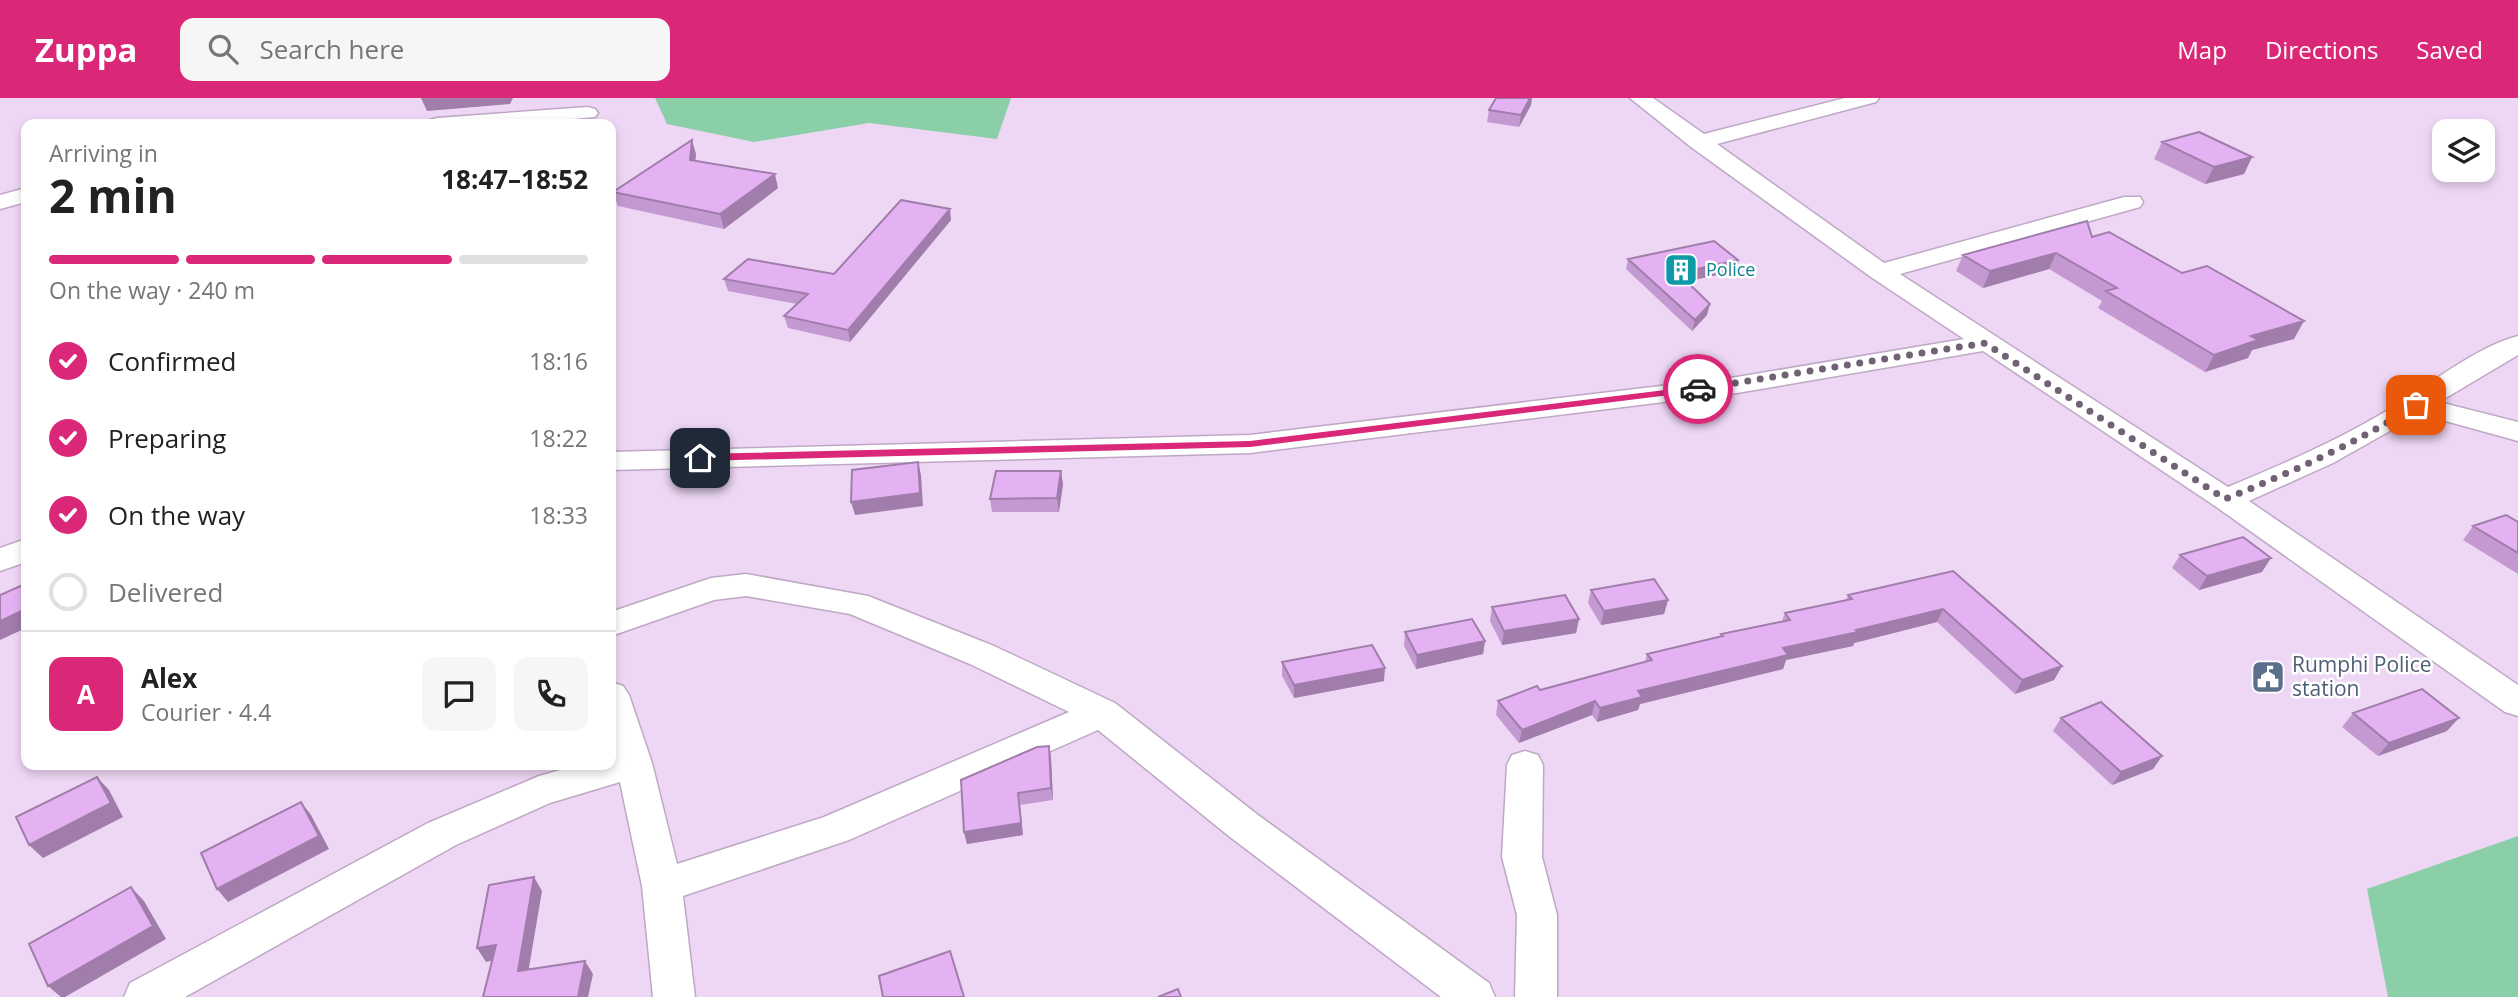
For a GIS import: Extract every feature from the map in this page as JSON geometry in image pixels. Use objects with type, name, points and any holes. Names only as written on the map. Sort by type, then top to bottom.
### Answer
[{"type":"street","points":[[1640,98],[1880,272],[2225,499],[2518,704]]},
{"type":"street","points":[[1699,142],[1869,98]]},
{"type":"street","points":[[500,119],[588,112]]},
{"type":"street","points":[[0,202],[21,196]]},
{"type":"street","points":[[1880,272],[2132,202]]},
{"type":"street","points":[[616,461],[1250,444],[1737,385],[1985,343]]},
{"type":"street","points":[[2225,499],[2309,465],[2370,434],[2466,372],[2518,344]]},
{"type":"street","points":[[2416,405],[2496,424],[2518,432]]},
{"type":"street","points":[[0,560],[21,552]]},
{"type":"street","points":[[616,622],[711,589],[746,585],[856,604],[982,655],[1102,713],[1244,826],[1474,997]]},
{"type":"street","points":[[616,710],[634,763],[662,886],[674,997]]},
{"type":"street","points":[[662,886],[835,829],[1102,713]]},
{"type":"street","points":[[616,768],[634,763]]},
{"type":"street","points":[[1525,765],[1522,857],[1537,915],[1536,997]]},
{"type":"street","points":[[145,997],[442,834],[539,791],[610,770]]},
{"type":"green space","points":[[655,98],[1011,98],[997,139],[869,123],[754,142],[667,124]]},
{"type":"green space","points":[[2518,836],[2518,997],[2388,997],[2367,889]]},
{"type":"building","points":[[1496,98],[1530,98],[1521,115],[1489,110]]},
{"type":"building","points":[[2199,132],[2252,157],[2214,167],[2162,142]]},
{"type":"building","points":[[692,140],[690,160],[775,174],[720,214],[616,193],[616,190]]},
{"type":"building","points":[[901,200],[950,209],[848,330],[784,316],[808,294],[724,279],[748,259],[834,274]]},
{"type":"building","points":[[2087,221],[2092,237],[2109,232],[2182,273],[2207,266],[2304,321],[2251,336],[2258,340],[2214,355],[2106,291],[2117,288],[2056,253],[1990,271],[1963,255]]},
{"type":"building","points":[[1714,241],[1738,260],[1678,273],[1710,304],[1695,320],[1628,259]]},
{"type":"building","points":[[918,462],[920,493],[851,502],[852,470]]},
{"type":"building","points":[[996,471],[1061,471],[1057,498],[990,499]]},
{"type":"building","points":[[2506,515],[2518,522],[2518,553],[2473,526]]},
{"type":"building","points":[[2243,537],[2271,558],[2207,576],[2180,555]]},
{"type":"building","points":[[1953,571],[2062,666],[2022,680],[1943,609],[1856,630],[1858,632],[1783,648],[1788,655],[1638,691],[1642,697],[1600,708],[1595,701],[1522,730],[1498,701],[1537,686],[1540,690],[1652,660],[1647,654],[1723,636],[1721,634],[1790,620],[1785,613],[1852,599],[1848,595]]},
{"type":"building","points":[[1654,579],[1668,600],[1604,611],[1591,590]]},
{"type":"building","points":[[21,586],[21,611],[0,621],[0,595]]},
{"type":"building","points":[[1565,595],[1579,619],[1504,631],[1492,607]]},
{"type":"building","points":[[1472,619],[1485,641],[1417,655],[1405,632]]},
{"type":"building","points":[[1372,645],[1385,668],[1294,685],[1282,662]]},
{"type":"building","points":[[2422,689],[2459,718],[2389,743],[2353,713]]},
{"type":"building","points":[[2101,702],[2162,756],[2121,772],[2061,718]]},
{"type":"building","points":[[1049,746],[1051,788],[1018,793],[1021,823],[964,832],[961,780],[1037,747]]},
{"type":"building","points":[[97,777],[111,803],[29,845],[16,817]]},
{"type":"building","points":[[301,802],[319,836],[217,889],[201,853]]},
{"type":"building","points":[[534,877],[518,971],[585,961],[578,997],[483,997],[496,945],[477,948],[489,885]]},
{"type":"building","points":[[131,887],[153,926],[48,986],[29,944]]},
{"type":"building","points":[[950,951],[964,997],[883,997],[879,976]]},
{"type":"building","points":[[1178,989],[1181,997],[1158,997]]},
{"type":"way so far","points":[[1698,389],[1737,385],[1985,343],[2225,499],[2296,471],[2370,434],[2416,405]]},
{"type":"place","name":"Police","points":[[1681,270]]},
{"type":"place","name":"Rumphi Police station","points":[[2268,677]]},
{"type":"route","points":[[700,458],[1250,444],[1698,389]]}]
